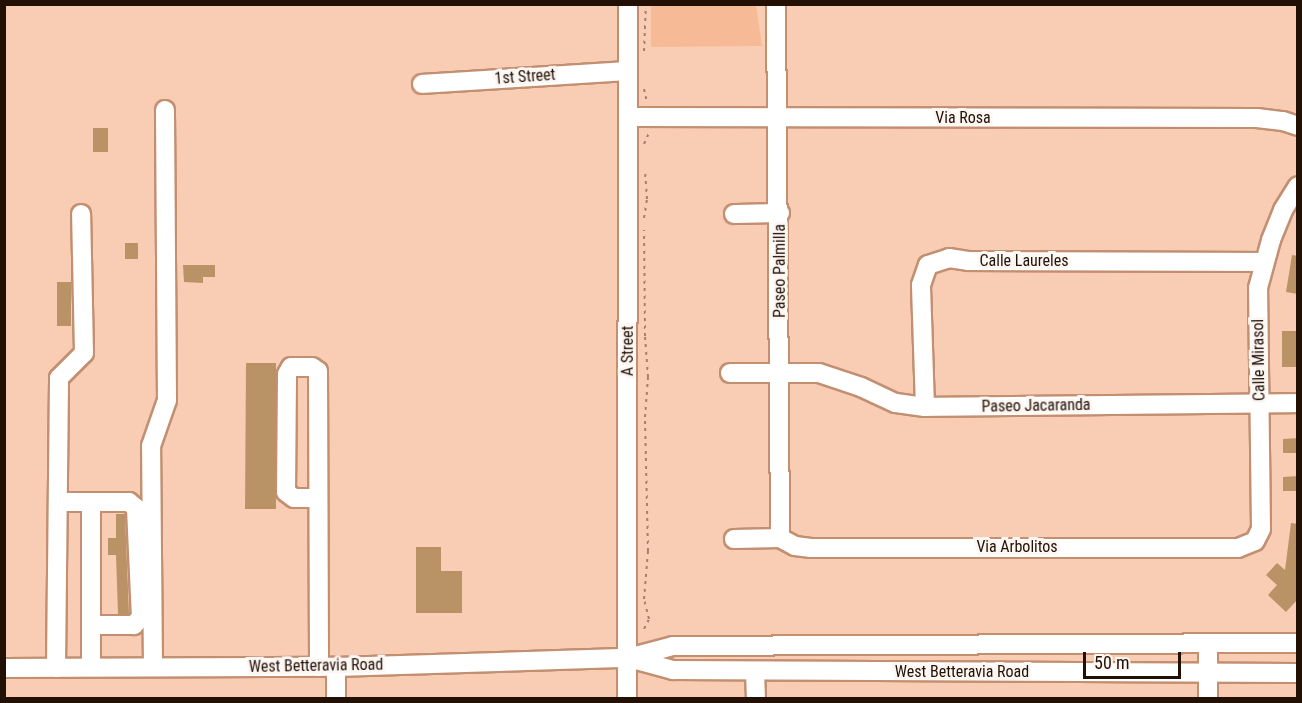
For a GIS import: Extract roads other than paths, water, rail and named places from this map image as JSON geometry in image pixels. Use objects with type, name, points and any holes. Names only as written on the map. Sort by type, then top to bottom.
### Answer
[{"type":"street","name":"A Street","points":[[627,699],[628,4]]},
{"type":"street","name":"Paseo Palmilla","points":[[777,4],[781,372],[780,538]]},
{"type":"street","name":"1st Street","points":[[422,84],[627,71]]},
{"type":"street","points":[[153,667],[151,446],[167,400],[165,110]]},
{"type":"street","name":"Via Rosa","points":[[628,117],[1257,118],[1283,121],[1298,126]]},
{"type":"street","name":"Calle Mirasol","points":[[1255,541],[1261,529],[1258,288],[1264,262],[1283,210],[1298,186]]},
{"type":"street","points":[[734,214],[780,213]]},
{"type":"street","points":[[56,668],[59,378],[84,353],[81,214]]},
{"type":"street","name":"Calle Laureles","points":[[925,407],[921,285],[928,265],[949,258],[968,261],[1264,262]]},
{"type":"street","points":[[318,498],[294,498],[286,492],[287,374],[291,367],[312,367],[318,371],[318,498],[328,667],[336,699]]},
{"type":"street","name":"Paseo Jacaranda","points":[[730,373],[819,373],[861,387],[896,403],[925,407],[1298,403]]},
{"type":"street","points":[[58,502],[129,502],[136,508],[141,617],[134,625],[91,625]]},
{"type":"street","points":[[91,502],[91,667]]},
{"type":"street","points":[[735,539],[780,538]]},
{"type":"street","name":"Via Arbolitos","points":[[780,538],[795,546],[811,548],[1238,548],[1255,541]]},
{"type":"street","name":"West Betteravia Road","points":[[4,668],[328,667],[628,658],[673,646],[1298,643]]},
{"type":"street","points":[[1208,644],[1208,699]]},
{"type":"street","name":"West Betteravia Road","points":[[628,658],[673,670],[1298,673]]},
{"type":"street","points":[[756,671],[756,699]]}]
